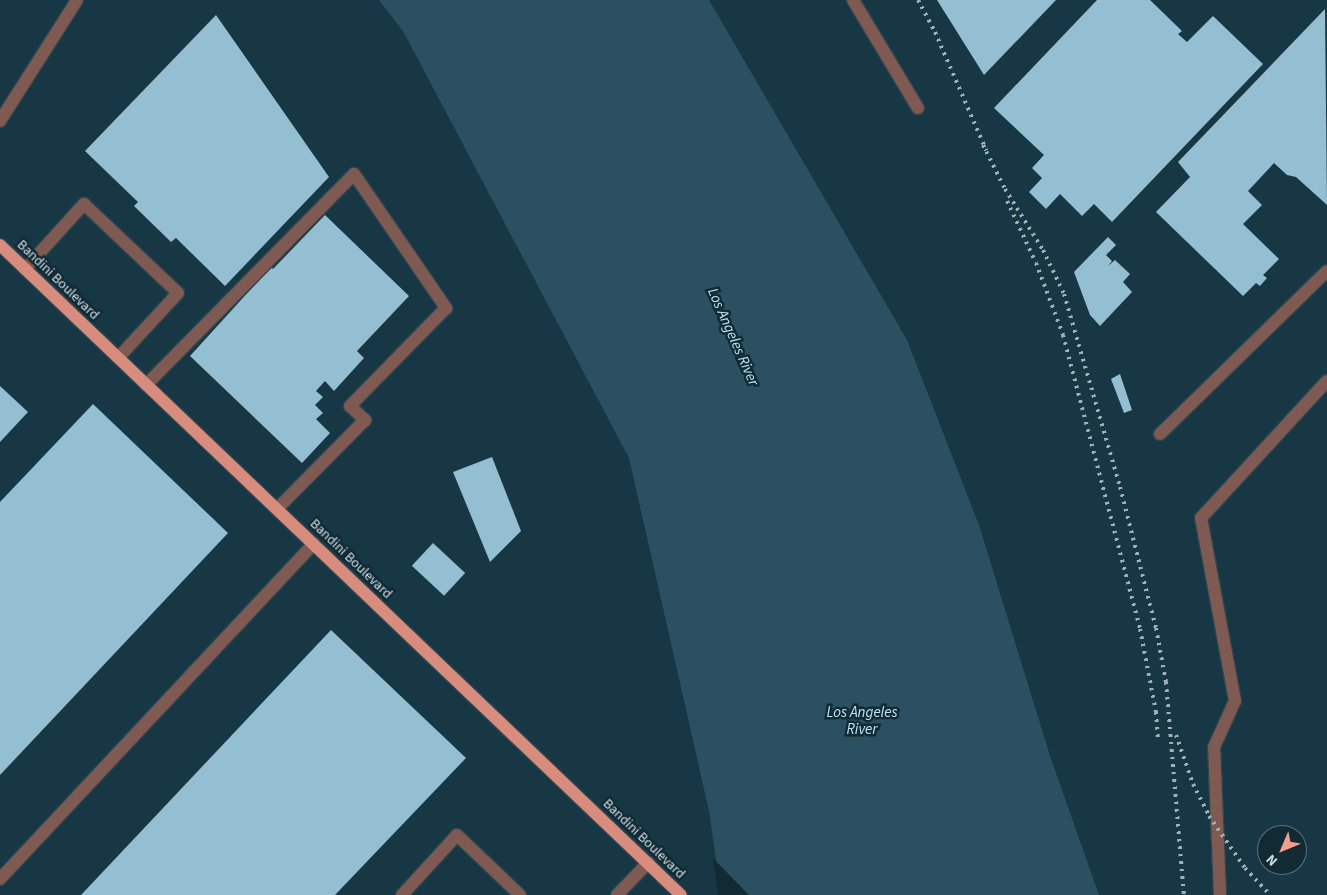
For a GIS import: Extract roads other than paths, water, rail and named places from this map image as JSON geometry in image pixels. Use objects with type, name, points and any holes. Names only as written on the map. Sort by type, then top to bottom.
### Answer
[{"type":"main road","name":"Bandini Boulevard","points":[[0,245],[680,895]]},
{"type":"lane","points":[[0,121],[77,0]]},
{"type":"lane","points":[[853,0],[918,108]]},
{"type":"lane","points":[[146,385],[354,174],[446,308],[350,406],[365,420],[276,509]]},
{"type":"lane","points":[[25,269],[84,204],[178,293],[118,358]]},
{"type":"lane","points":[[1160,434],[1327,271]]},
{"type":"lane","points":[[1220,895],[1214,747],[1235,701],[1201,518],[1327,380]]},
{"type":"lane","points":[[0,879],[314,544]]},
{"type":"lane","points":[[402,895],[457,835],[520,895]]},
{"type":"lane","points":[[617,895],[648,863]]},
{"type":"water","name":"Los Angeles River","points":[[379,0],[709,0],[907,340],[979,525],[1050,756],[1099,895],[721,895],[709,811],[629,458],[403,31]]},
{"type":"railway","points":[[918,0],[935,32],[986,150]]},
{"type":"railway","points":[[983,145],[1005,189],[1043,250],[1064,294],[1120,487],[1156,628],[1166,682],[1184,895]]},
{"type":"railway","points":[[1007,201],[1036,263],[1063,335],[1140,629],[1156,712],[1158,738]]},
{"type":"railway","points":[[1176,735],[1193,784],[1209,816],[1245,868],[1270,895]]}]
